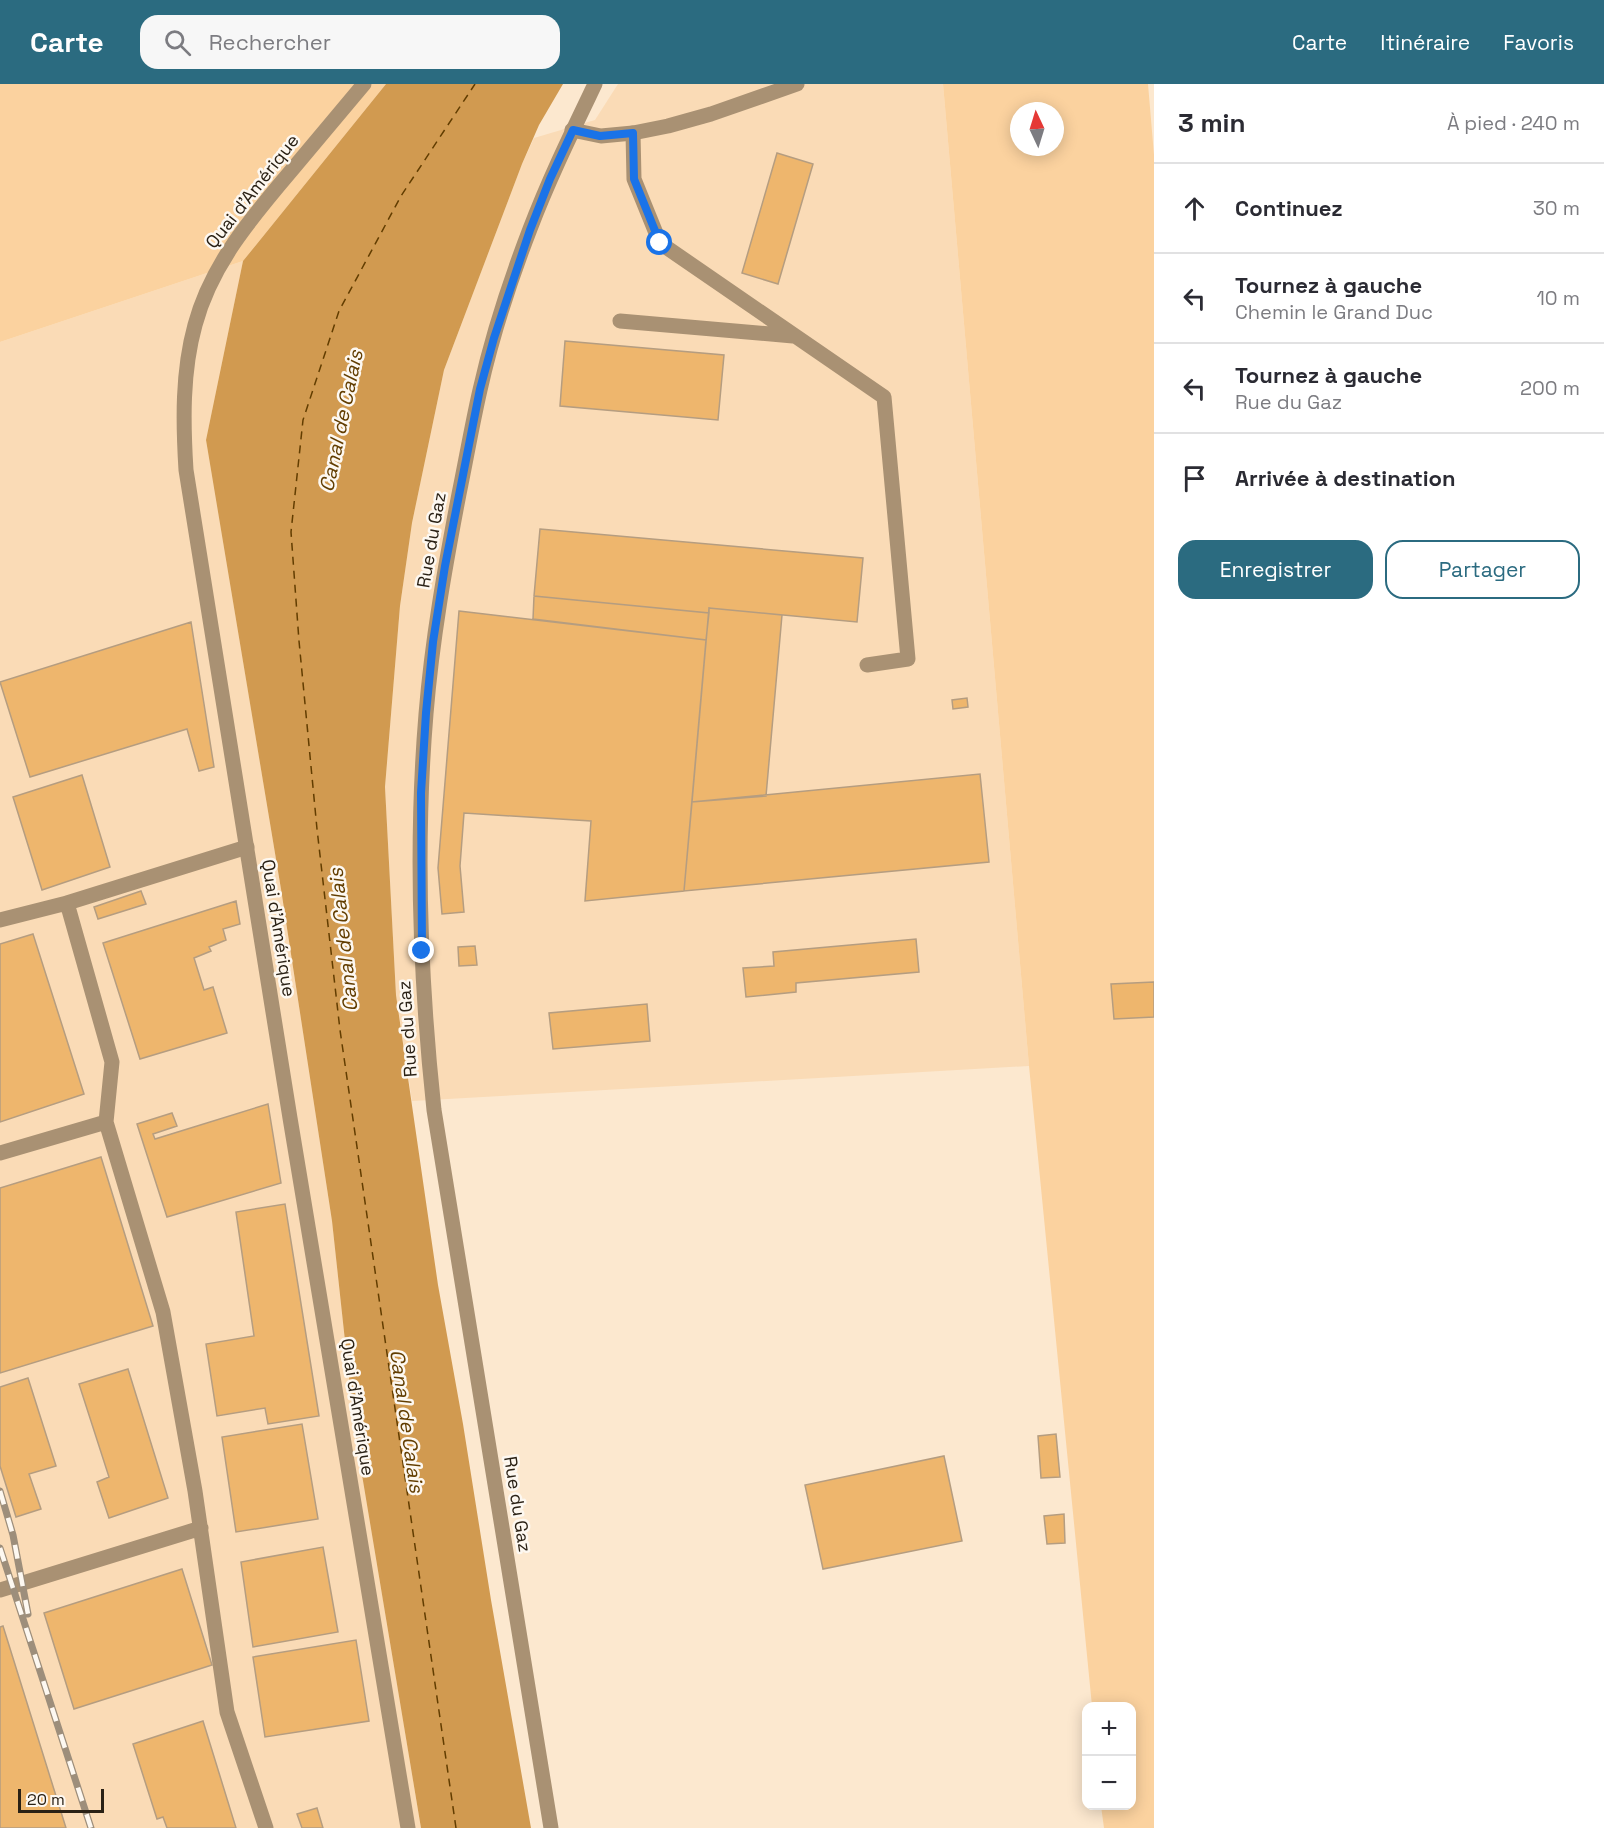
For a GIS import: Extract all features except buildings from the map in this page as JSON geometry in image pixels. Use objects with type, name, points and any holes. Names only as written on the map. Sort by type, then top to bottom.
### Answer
[{"type":"street","name":"Quai d'Amérique","points":[[364,84],[256,212],[217,269],[206,294],[191,341],[184,405],[186,470],[408,1828]]},
{"type":"street","name":"Rue du Gaz","points":[[551,1828],[434,1110],[426,1039],[422,951],[421,815],[426,713],[433,642],[445,566],[480,389],[494,338],[530,230],[550,179],[595,84]]},
{"type":"street","points":[[573,130],[600,136],[669,126],[797,84]]},
{"type":"street","points":[[633,133],[634,179],[660,243],[884,397],[908,659],[867,665]]},
{"type":"street","points":[[621,321],[796,337]]},
{"type":"street","points":[[0,920],[68,903],[247,847]]},
{"type":"street","points":[[68,903],[112,1062],[106,1122],[163,1312],[201,1528],[227,1712],[266,1828]]},
{"type":"street","points":[[0,1153],[106,1122]]},
{"type":"street","points":[[0,1590],[201,1528]]},
{"type":"shaded area","points":[[0,84],[386,84],[243,261],[0,342]]},
{"type":"shaded area","points":[[618,84],[943,84],[1029,1066],[412,1101],[396,995],[385,787],[400,606],[412,523],[444,370],[534,138],[595,120]]},
{"type":"shaded area","points":[[943,84],[1148,84],[1154,155],[1154,1828],[1104,1828],[1102,1810],[1136,1810],[1136,1702],[1092,1702],[1029,1066]]},
{"type":"shaded area","points":[[243,261],[206,440],[281,889],[332,1221],[355,1433],[421,1828],[0,1828],[0,342]]},
{"type":"water","name":"Canal de Calais","points":[[386,84],[563,84],[539,125],[522,164],[444,370],[412,523],[400,606],[385,787],[396,995],[438,1285],[531,1828],[421,1828],[355,1433],[332,1221],[281,889],[206,440],[243,261]]},
{"type":"ferry route","points":[[456,1828],[340,1030],[317,829],[291,532],[303,420],[339,311],[401,196],[475,84]]},
{"type":"railway","points":[[0,1491],[13,1535],[28,1614]]},
{"type":"railway","points":[[0,1548],[91,1828]]},
{"type":"route","points":[[422,951],[421,793],[433,642],[445,566],[480,389],[494,338],[530,230],[573,130],[600,136],[633,133],[634,179],[660,243]]}]
